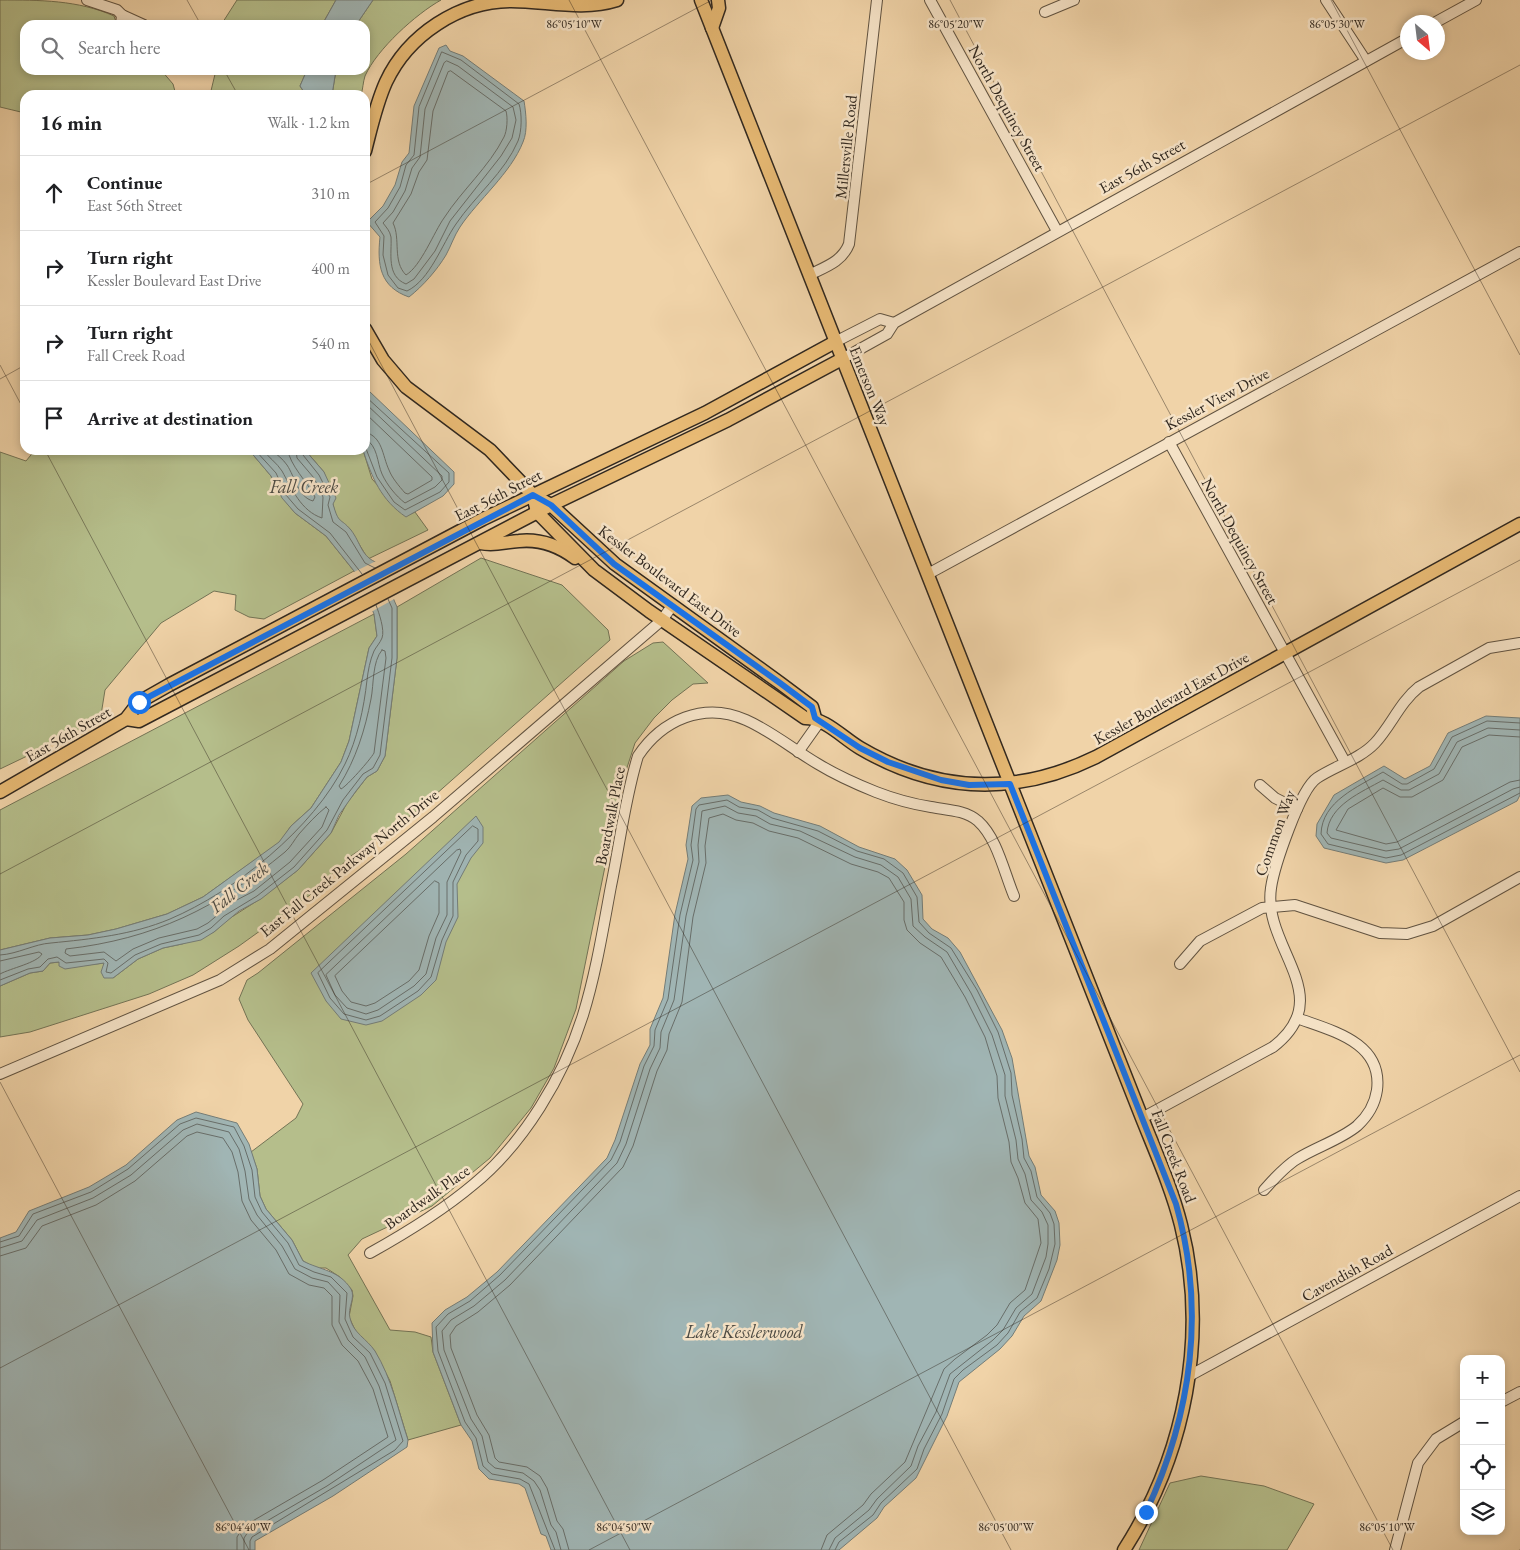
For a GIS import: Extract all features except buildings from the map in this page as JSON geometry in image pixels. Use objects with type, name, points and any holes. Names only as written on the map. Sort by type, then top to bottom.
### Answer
[{"type":"main road","points":[[370,134],[382,93],[390,74],[412,44],[440,22],[471,7],[491,2],[519,1],[588,6],[617,0]]},
{"type":"main road","name":"Emerson Way","points":[[701,0],[1010,784]]},
{"type":"main road","points":[[712,28],[719,8],[718,0]]},
{"type":"main road","points":[[370,338],[377,351],[398,378],[490,450],[533,495],[537,512]]},
{"type":"main road","name":"East 56th Street","points":[[0,792],[126,719],[139,702],[533,495],[705,413],[835,342]]},
{"type":"main road","name":"East 56th Street","points":[[126,719],[139,721],[537,512],[750,409],[842,359]]},
{"type":"main road","name":"Kessler Boulevard East Drive","points":[[533,495],[551,505],[604,555],[812,707],[818,719],[860,748],[902,768],[964,784],[988,786],[1051,776],[1083,764],[1520,524]]},
{"type":"main road","name":"Kessler Boulevard East Drive","points":[[537,512],[582,560],[662,620],[805,718],[818,719]]},
{"type":"main road","points":[[480,543],[494,546],[518,541],[540,542],[558,548],[582,560]]},
{"type":"main road","name":"Fall Creek Road","points":[[1010,784],[1176,1204],[1186,1248],[1193,1324],[1189,1376],[1182,1417],[1166,1468],[1141,1523],[1124,1550]]},
{"type":"street","points":[[87,0],[113,8],[122,20]]},
{"type":"street","name":"Millersville Road","points":[[809,275],[838,260],[845,253],[849,244],[877,0]]},
{"type":"street","name":"North Dequincy Street","points":[[930,0],[1057,231]]},
{"type":"street","points":[[1045,12],[1074,0]]},
{"type":"street","points":[[1326,0],[1366,61]]},
{"type":"street","points":[[1445,17],[1476,0]]},
{"type":"street","name":"East 56th Street","points":[[842,359],[887,334],[894,323],[1400,42]]},
{"type":"street","name":"Kessler View Drive","points":[[928,574],[1520,252]]},
{"type":"street","name":"East 56th Street","points":[[835,342],[880,319],[894,323]]},
{"type":"street","name":"North Dequincy Street","points":[[1169,442],[1345,762]]},
{"type":"street","name":"East Fall Creek Parkway North Drive","points":[[0,1074],[220,980],[270,949],[433,817],[662,620],[672,606]]},
{"type":"street","name":"Common Way","points":[[1297,1018],[1301,1000],[1299,982],[1275,930],[1270,906],[1274,873],[1303,793],[1311,782],[1361,754],[1376,742],[1415,690],[1489,648],[1520,642]]},
{"type":"street","name":"Boardwalk Place","points":[[370,1253],[436,1213],[476,1183],[517,1138],[538,1111],[562,1068],[583,1015],[597,959],[638,756],[653,736],[669,724],[685,717],[706,713],[724,714],[752,723],[826,769],[874,791],[907,802],[959,812],[975,818],[989,835],[1014,896]]},
{"type":"street","points":[[798,752],[818,719]]},
{"type":"street","points":[[1260,785],[1275,798],[1297,809]]},
{"type":"street","points":[[1180,964],[1200,941],[1257,910],[1270,906],[1287,905],[1303,907],[1380,933],[1407,934],[1432,926],[1520,877]]},
{"type":"street","points":[[1142,1118],[1273,1047],[1290,1031],[1297,1018],[1348,1037],[1362,1048],[1375,1070],[1376,1096],[1369,1113],[1358,1125],[1296,1159],[1279,1173],[1264,1190]]},
{"type":"street","name":"Cavendish Road","points":[[1189,1376],[1520,1196]]},
{"type":"street","points":[[1505,1400],[1520,1392]]},
{"type":"street","points":[[1395,1550],[1418,1463],[1436,1439],[1460,1424]]},
{"type":"green space","points":[[0,0],[73,4],[114,16],[115,20],[20,20],[20,75],[165,75],[173,84],[175,90],[20,90],[20,112],[0,107]]},
{"type":"green space","points":[[237,0],[336,0],[325,20],[224,20]]},
{"type":"green space","points":[[373,0],[441,0],[420,14],[398,33],[378,55],[370,68],[370,20],[359,20]]},
{"type":"green space","points":[[215,75],[305,75],[300,86],[303,90],[211,90]]},
{"type":"green space","points":[[335,75],[366,75],[362,90],[333,90]]},
{"type":"green space","points":[[0,452],[26,461],[31,455],[253,455],[271,476],[282,497],[295,513],[326,536],[354,571],[264,619],[249,617],[235,610],[236,595],[214,591],[161,623],[105,690],[101,715],[69,736],[0,769]]},
{"type":"green space","points":[[309,455],[365,455],[372,479],[406,516],[415,512],[428,530],[368,559],[350,529],[337,519],[324,472]]},
{"type":"green space","points":[[481,558],[562,585],[608,630],[610,640],[417,811],[351,856],[310,895],[239,946],[193,975],[149,994],[30,1032],[0,1037],[0,986],[30,973],[43,971],[50,963],[60,962],[79,966],[104,963],[113,978],[138,959],[163,948],[182,944],[214,932],[227,920],[260,899],[298,870],[331,833],[347,803],[367,777],[377,771],[385,756],[397,658],[397,607]]},
{"type":"green space","points":[[374,614],[377,636],[369,648],[349,741],[341,762],[311,808],[291,826],[280,842],[203,897],[167,914],[116,929],[88,935],[50,938],[0,950],[0,810]]},
{"type":"green space","points":[[663,642],[708,683],[693,684],[672,700],[654,718],[635,743],[622,783],[576,1009],[554,1068],[531,1108],[490,1158],[432,1206],[362,1239],[348,1255],[390,1330],[415,1332],[431,1337],[433,1352],[461,1425],[408,1440],[390,1381],[374,1350],[357,1334],[349,1317],[353,1296],[352,1290],[340,1277],[326,1268],[316,1268],[303,1261],[292,1240],[266,1209],[260,1196],[257,1169],[251,1152],[296,1118],[303,1104],[248,1020],[239,999],[247,980],[406,854],[624,661],[653,643]]},
{"type":"green space","points":[[1201,1476],[1264,1486],[1314,1504],[1287,1550],[1139,1550],[1170,1483]]},
{"type":"water","points":[[336,0],[373,0],[359,20],[325,20]]},
{"type":"water","points":[[446,45],[450,51],[463,56],[524,101],[526,133],[511,165],[467,217],[438,266],[409,297],[399,293],[386,281],[382,274],[379,257],[380,237],[370,225],[370,219],[383,206],[395,185],[402,162],[409,153],[414,106],[439,48]]},
{"type":"water","points":[[305,75],[335,75],[333,90],[303,90],[300,86]]},
{"type":"water","points":[[370,392],[454,472],[454,484],[443,496],[406,517],[384,496],[370,470],[365,455],[370,455]]},
{"type":"water","name":"Fall Creek","points":[[253,455],[309,455],[324,472],[336,498],[333,504],[338,518],[351,530],[368,557],[378,563],[397,607],[397,658],[385,756],[377,771],[367,777],[339,815],[331,833],[298,870],[261,899],[239,911],[214,932],[201,940],[163,948],[138,959],[113,978],[104,978],[101,972],[104,963],[65,969],[59,966],[59,962],[50,963],[43,971],[30,973],[0,986],[0,950],[50,938],[88,935],[116,929],[167,914],[203,897],[279,842],[291,826],[311,808],[341,762],[349,741],[369,648],[377,636],[374,614],[358,576],[326,536],[295,513],[282,498],[271,476]]},
{"type":"water","points":[[1486,716],[1520,718],[1520,795],[1517,801],[1403,860],[1386,863],[1324,848],[1316,836],[1317,824],[1334,795],[1384,766],[1405,779],[1430,766],[1448,733]]},
{"type":"water","name":"Lake Kesslerwood","points":[[728,795],[741,802],[760,806],[774,813],[820,826],[859,847],[895,859],[907,870],[922,895],[923,919],[932,929],[948,938],[960,952],[1002,1030],[1012,1058],[1029,1156],[1035,1167],[1041,1195],[1055,1211],[1059,1223],[1060,1245],[1057,1260],[1041,1301],[1024,1316],[1012,1336],[1000,1349],[959,1382],[947,1416],[916,1478],[884,1507],[877,1518],[839,1550],[551,1550],[546,1536],[541,1534],[525,1488],[519,1484],[489,1479],[479,1469],[472,1441],[461,1425],[433,1352],[432,1323],[445,1310],[467,1297],[497,1272],[607,1158],[615,1140],[640,1064],[650,1045],[650,1029],[663,998],[675,914],[688,859],[686,845],[692,806],[701,798]]},
{"type":"water","points":[[476,816],[483,827],[483,843],[471,858],[457,884],[458,917],[446,942],[436,980],[421,995],[382,1021],[366,1025],[341,1019],[326,1001],[311,973]]},
{"type":"water","points":[[196,1112],[237,1123],[249,1144],[257,1169],[260,1196],[266,1209],[292,1240],[303,1261],[335,1274],[351,1289],[353,1296],[349,1314],[352,1323],[357,1332],[375,1351],[386,1372],[408,1440],[407,1447],[333,1496],[255,1541],[255,1550],[0,1550],[0,1238],[16,1232],[29,1211],[89,1187],[126,1165],[177,1120]]},
{"type":"pier","points":[[378,560],[396,598],[371,612],[352,573]]},
{"type":"route","points":[[139,702],[246,644],[533,495],[551,505],[614,564],[780,683],[812,707],[815,718],[860,748],[902,768],[941,780],[969,785],[998,786],[1010,784],[1176,1204],[1182,1226],[1190,1278],[1193,1324],[1187,1391],[1182,1417],[1166,1468],[1146,1512]]}]
